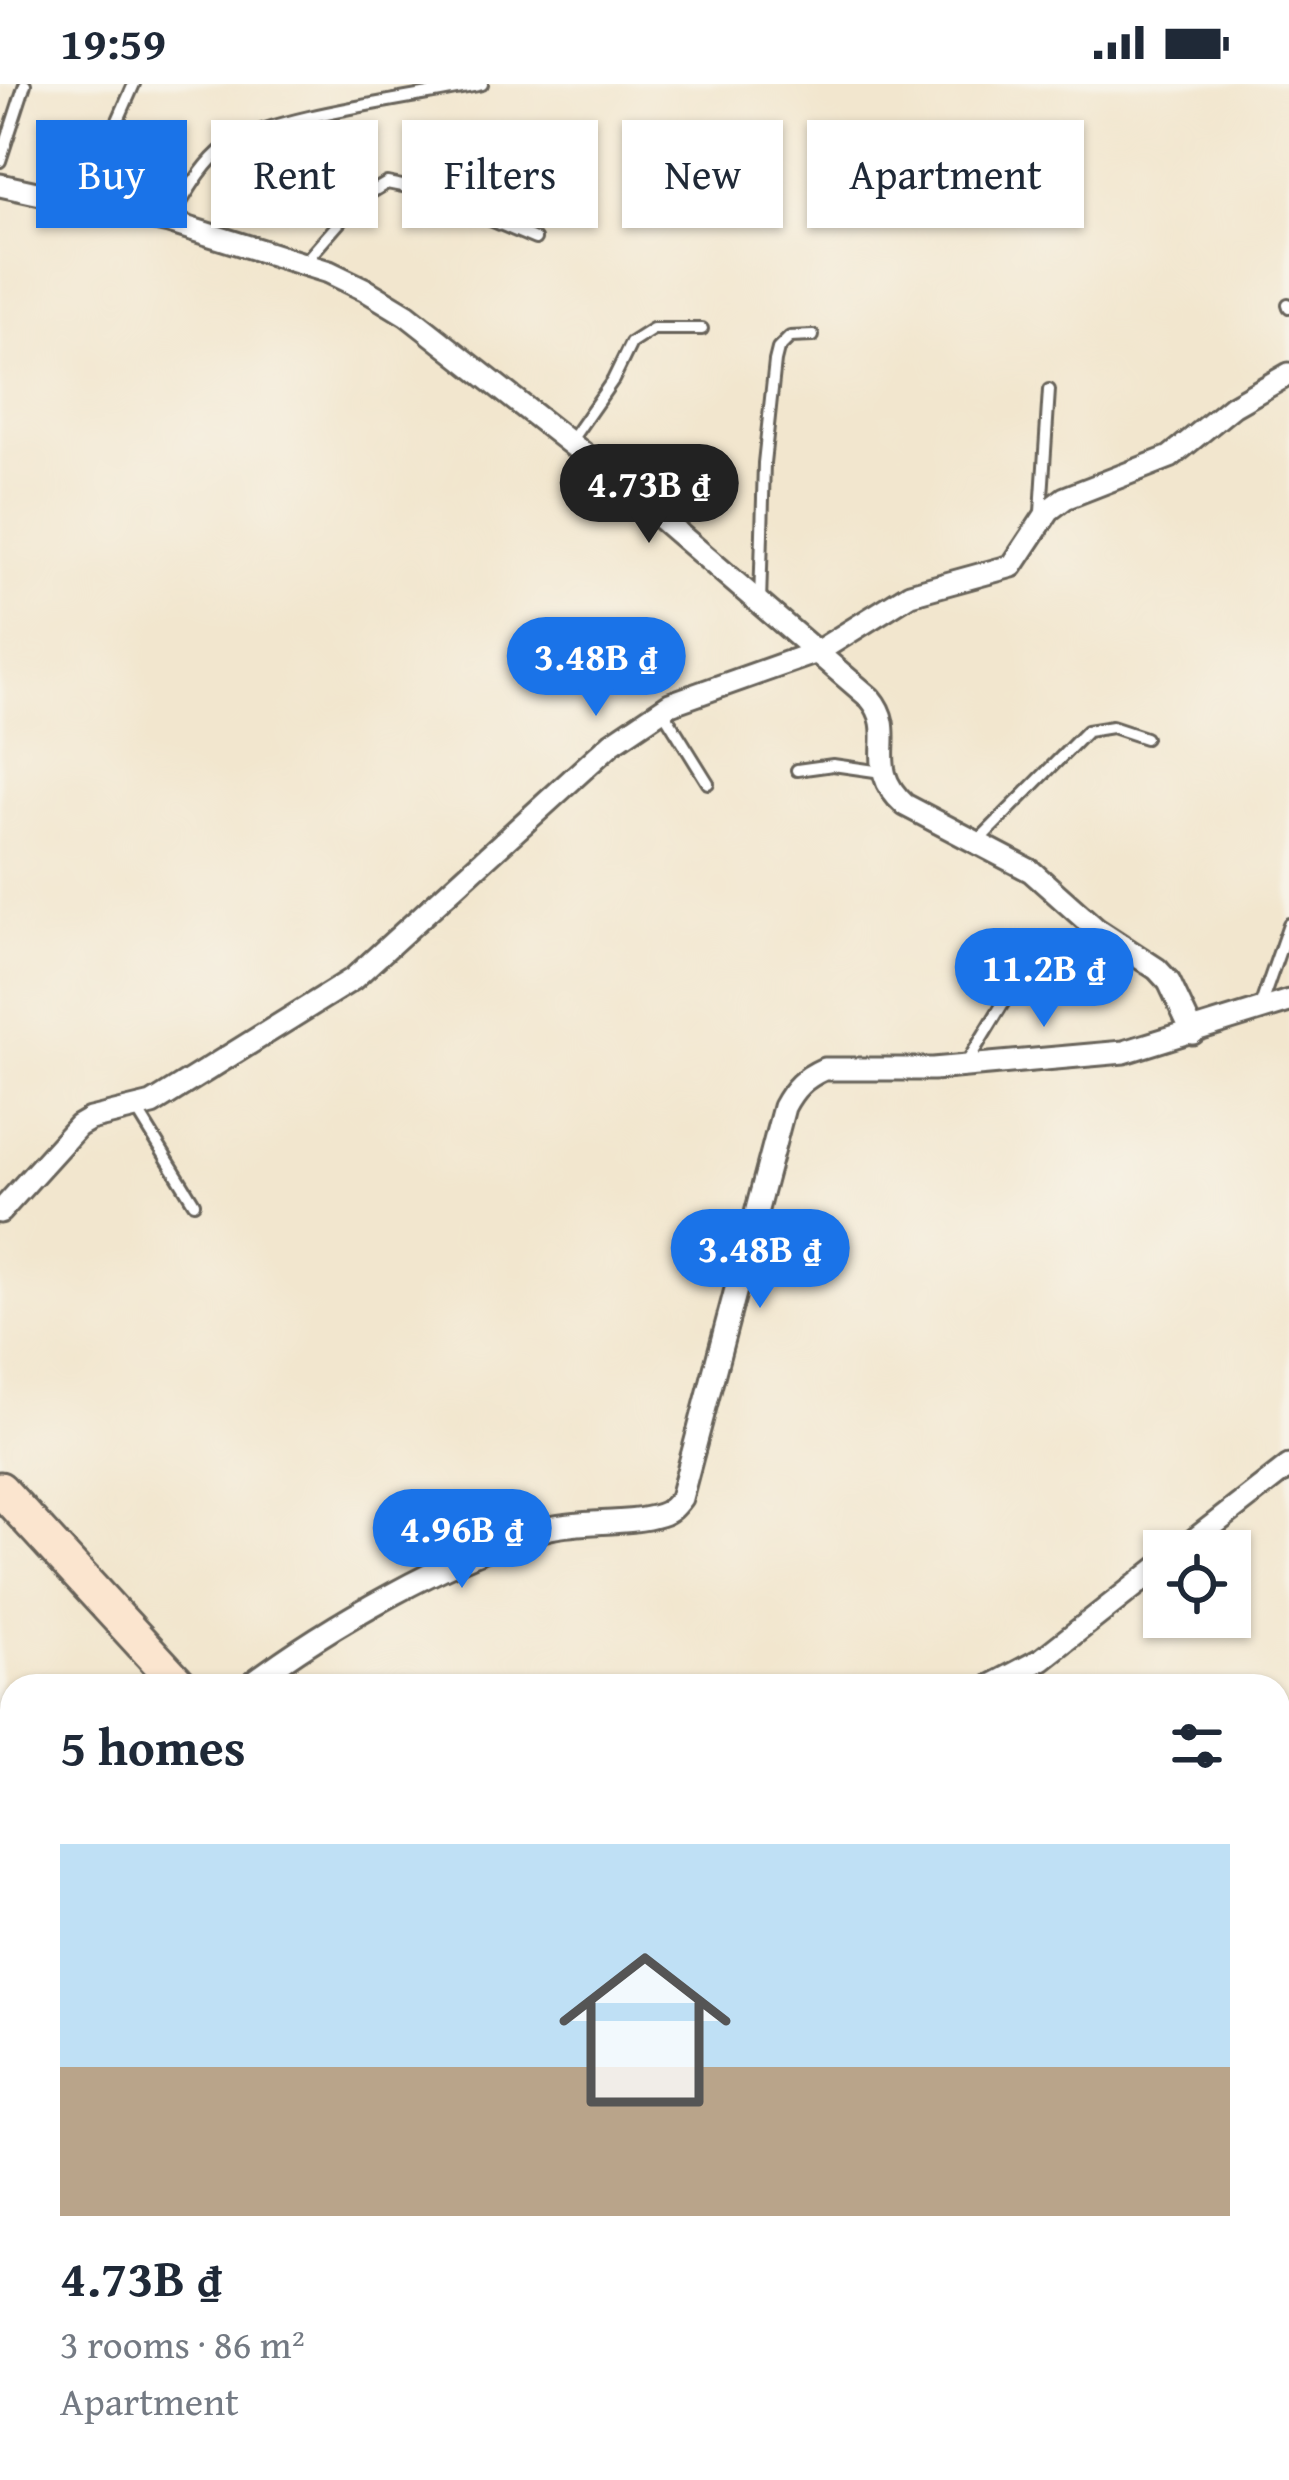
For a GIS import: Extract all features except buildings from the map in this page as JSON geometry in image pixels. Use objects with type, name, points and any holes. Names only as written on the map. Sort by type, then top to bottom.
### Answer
[{"type":"street","points":[[0,185],[36,193]]},
{"type":"street","points":[[187,228],[303,264],[364,289],[406,315],[569,443],[879,708],[884,782],[905,805],[1030,871],[1096,929],[1157,969],[1169,982],[1193,1033]]},
{"type":"street","points":[[0,1212],[78,1126],[136,1110],[353,980],[612,742],[662,710],[817,652],[910,594],[1012,566],[1040,523],[1065,498],[1170,457],[1233,406],[1289,374]]},
{"type":"street","points":[[267,1674],[378,1604],[472,1556],[553,1528],[657,1516],[672,1510],[681,1498],[784,1107],[794,1088],[824,1070],[964,1066],[1124,1052],[1289,1001]]},
{"type":"street","points":[[1207,1530],[1289,1466]]},
{"type":"street","points":[[0,1489],[170,1674]]},
{"type":"street","points":[[1014,1674],[1042,1659],[1143,1580]]},
{"type":"lane","points":[[0,161],[25,84]]},
{"type":"lane","points":[[118,120],[134,84]]},
{"type":"lane","points":[[187,194],[205,167],[225,147],[244,137],[482,84]]},
{"type":"lane","points":[[303,264],[360,199],[387,183],[417,189],[535,239]]},
{"type":"lane","points":[[569,443],[613,380],[631,344],[653,329],[702,329]]},
{"type":"lane","points":[[760,604],[764,464],[775,362],[778,349],[790,337],[813,336]]},
{"type":"lane","points":[[1040,523],[1049,390]]},
{"type":"lane","points":[[662,710],[708,783]]},
{"type":"lane","points":[[977,842],[1087,731],[1112,727],[1145,738]]},
{"type":"lane","points":[[797,770],[833,765],[883,772]]},
{"type":"lane","points":[[1260,1007],[1289,924]]},
{"type":"lane","points":[[964,1066],[1015,985]]},
{"type":"lane","points":[[136,1110],[194,1203]]}]
